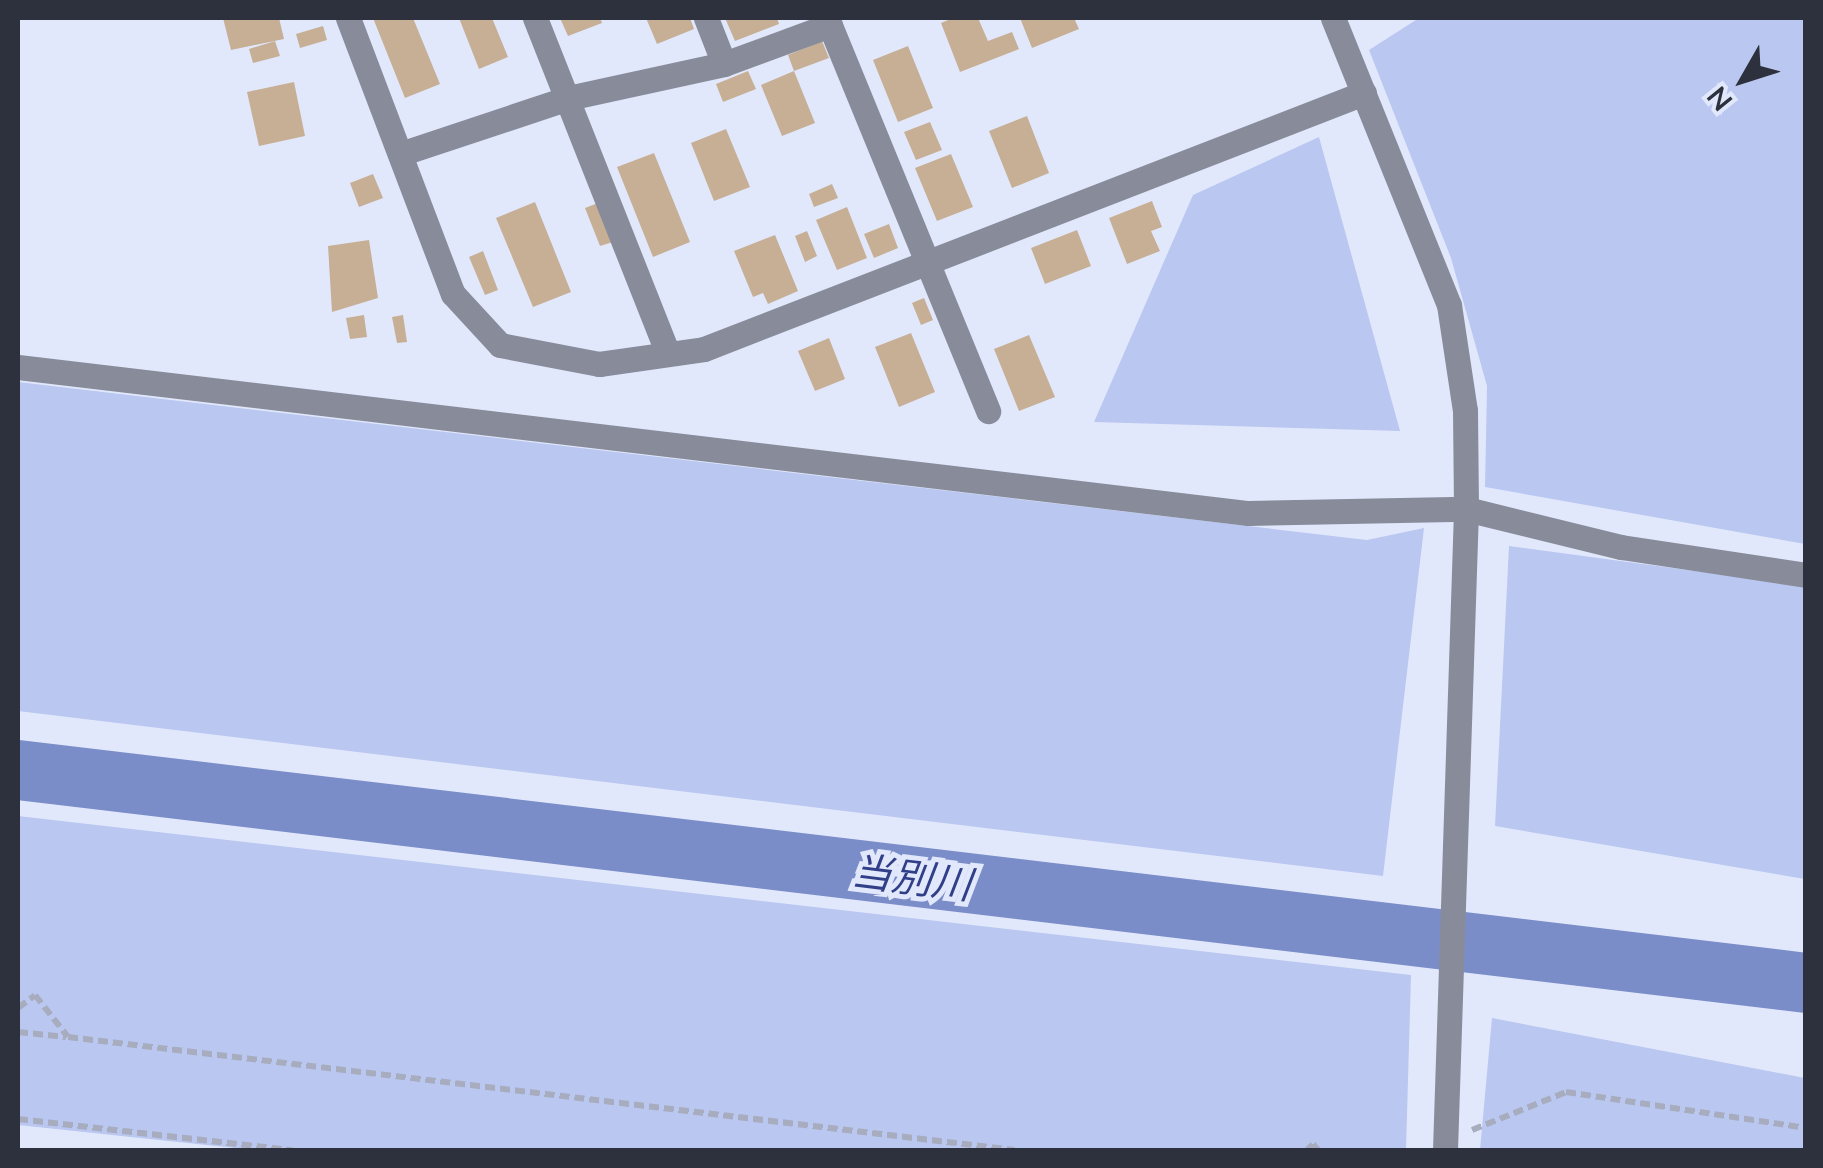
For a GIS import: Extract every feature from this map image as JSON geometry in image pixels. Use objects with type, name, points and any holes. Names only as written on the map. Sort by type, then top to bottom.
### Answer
[{"type":"street","points":[[348,18],[453,294],[500,344],[600,364],[704,348],[1364,93]]},
{"type":"street","points":[[535,18],[668,354]]},
{"type":"street","points":[[706,18],[724,64]]},
{"type":"street","points":[[1362,18],[1336,26],[1448,305],[1465,410],[1451,1143]]},
{"type":"street","points":[[400,154],[568,98],[724,64],[829,21],[988,412]]},
{"type":"street","points":[[18,367],[1248,513],[1466,509],[1621,547],[1806,575]]},
{"type":"path","points":[[18,1008],[35,995],[68,1037]]},
{"type":"path","points":[[18,1032],[1014,1150]]},
{"type":"path","points":[[1451,1143],[1566,1092],[1806,1128]]},
{"type":"path","points":[[18,1119],[292,1150]]},
{"type":"path","points":[[1307,1150],[1313,1144],[1318,1150]]},
{"type":"shaded area","points":[[1419,18],[1805,18],[1805,544],[1485,487],[1487,386],[1451,258],[1369,50]]},
{"type":"shaded area","points":[[1319,137],[1400,431],[1094,422],[1193,195]]},
{"type":"shaded area","points":[[18,382],[1367,540],[1424,528],[1383,876],[18,711]]},
{"type":"shaded area","points":[[1509,546],[1805,586],[1805,879],[1495,826]]},
{"type":"shaded area","points":[[18,816],[1411,975],[1406,1150],[253,1150],[18,1125]]},
{"type":"shaded area","points":[[1492,1018],[1805,1078],[1805,1150],[1480,1150]]},
{"type":"building","points":[[223,18],[279,18],[284,39],[231,50]]},
{"type":"building","points":[[373,18],[413,18],[440,84],[405,98]]},
{"type":"building","points":[[459,18],[492,18],[508,57],[479,69]]},
{"type":"building","points":[[560,18],[600,18],[602,23],[568,36]]},
{"type":"building","points":[[646,18],[690,18],[694,29],[657,44]]},
{"type":"building","points":[[725,18],[777,18],[779,24],[735,41]]},
{"type":"building","points":[[953,18],[978,18],[988,41],[1012,32],[1019,49],[960,72],[941,23]]},
{"type":"building","points":[[1020,18],[1074,18],[1079,29],[1032,48]]},
{"type":"building","points":[[323,26],[327,40],[300,48],[296,34]]},
{"type":"building","points":[[275,41],[280,56],[253,63],[249,49]]},
{"type":"building","points":[[822,41],[829,58],[794,71],[788,55]]},
{"type":"building","points":[[908,46],[933,108],[898,122],[873,60]]},
{"type":"building","points":[[748,71],[756,89],[723,102],[716,84]]},
{"type":"building","points":[[794,71],[815,123],[782,136],[761,85]]},
{"type":"building","points":[[294,82],[305,136],[259,146],[247,92]]},
{"type":"building","points":[[1027,116],[1049,173],[1012,188],[989,131]]},
{"type":"building","points":[[930,122],[942,150],[916,160],[904,132]]},
{"type":"building","points":[[726,129],[750,187],[714,201],[691,143]]},
{"type":"building","points":[[654,153],[690,242],[653,257],[617,167]]},
{"type":"building","points":[[951,154],[973,207],[937,221],[915,168]]},
{"type":"building","points":[[373,174],[383,198],[359,207],[350,183]]},
{"type":"building","points":[[832,184],[838,198],[814,207],[809,194]]},
{"type":"building","points":[[1152,201],[1162,227],[1151,231],[1160,251],[1127,264],[1109,218]]},
{"type":"building","points":[[535,202],[571,292],[533,307],[496,218]]},
{"type":"building","points":[[598,203],[613,242],[600,246],[585,208]]},
{"type":"building","points":[[847,207],[867,258],[837,270],[816,220]]},
{"type":"building","points":[[889,224],[898,248],[874,258],[864,234]]},
{"type":"building","points":[[1077,230],[1091,266],[1045,284],[1031,248]]},
{"type":"building","points":[[807,231],[817,256],[805,262],[795,236]]},
{"type":"building","points":[[775,235],[798,291],[768,304],[763,293],[753,297],[734,251]]},
{"type":"building","points":[[369,240],[378,298],[332,312],[328,246]]},
{"type":"building","points":[[483,251],[498,290],[485,295],[469,257]]},
{"type":"building","points":[[924,298],[933,320],[921,325],[912,303]]},
{"type":"building","points":[[364,315],[367,337],[350,339],[346,318]]},
{"type":"building","points":[[403,315],[407,342],[397,343],[392,317]]},
{"type":"building","points":[[911,333],[935,392],[899,407],[875,347]]},
{"type":"building","points":[[1029,335],[1055,397],[1019,411],[994,349]]},
{"type":"building","points":[[829,338],[845,379],[815,391],[798,351]]},
{"type":"waterway","name":"当別川","points":[[18,770],[1806,983]]}]
